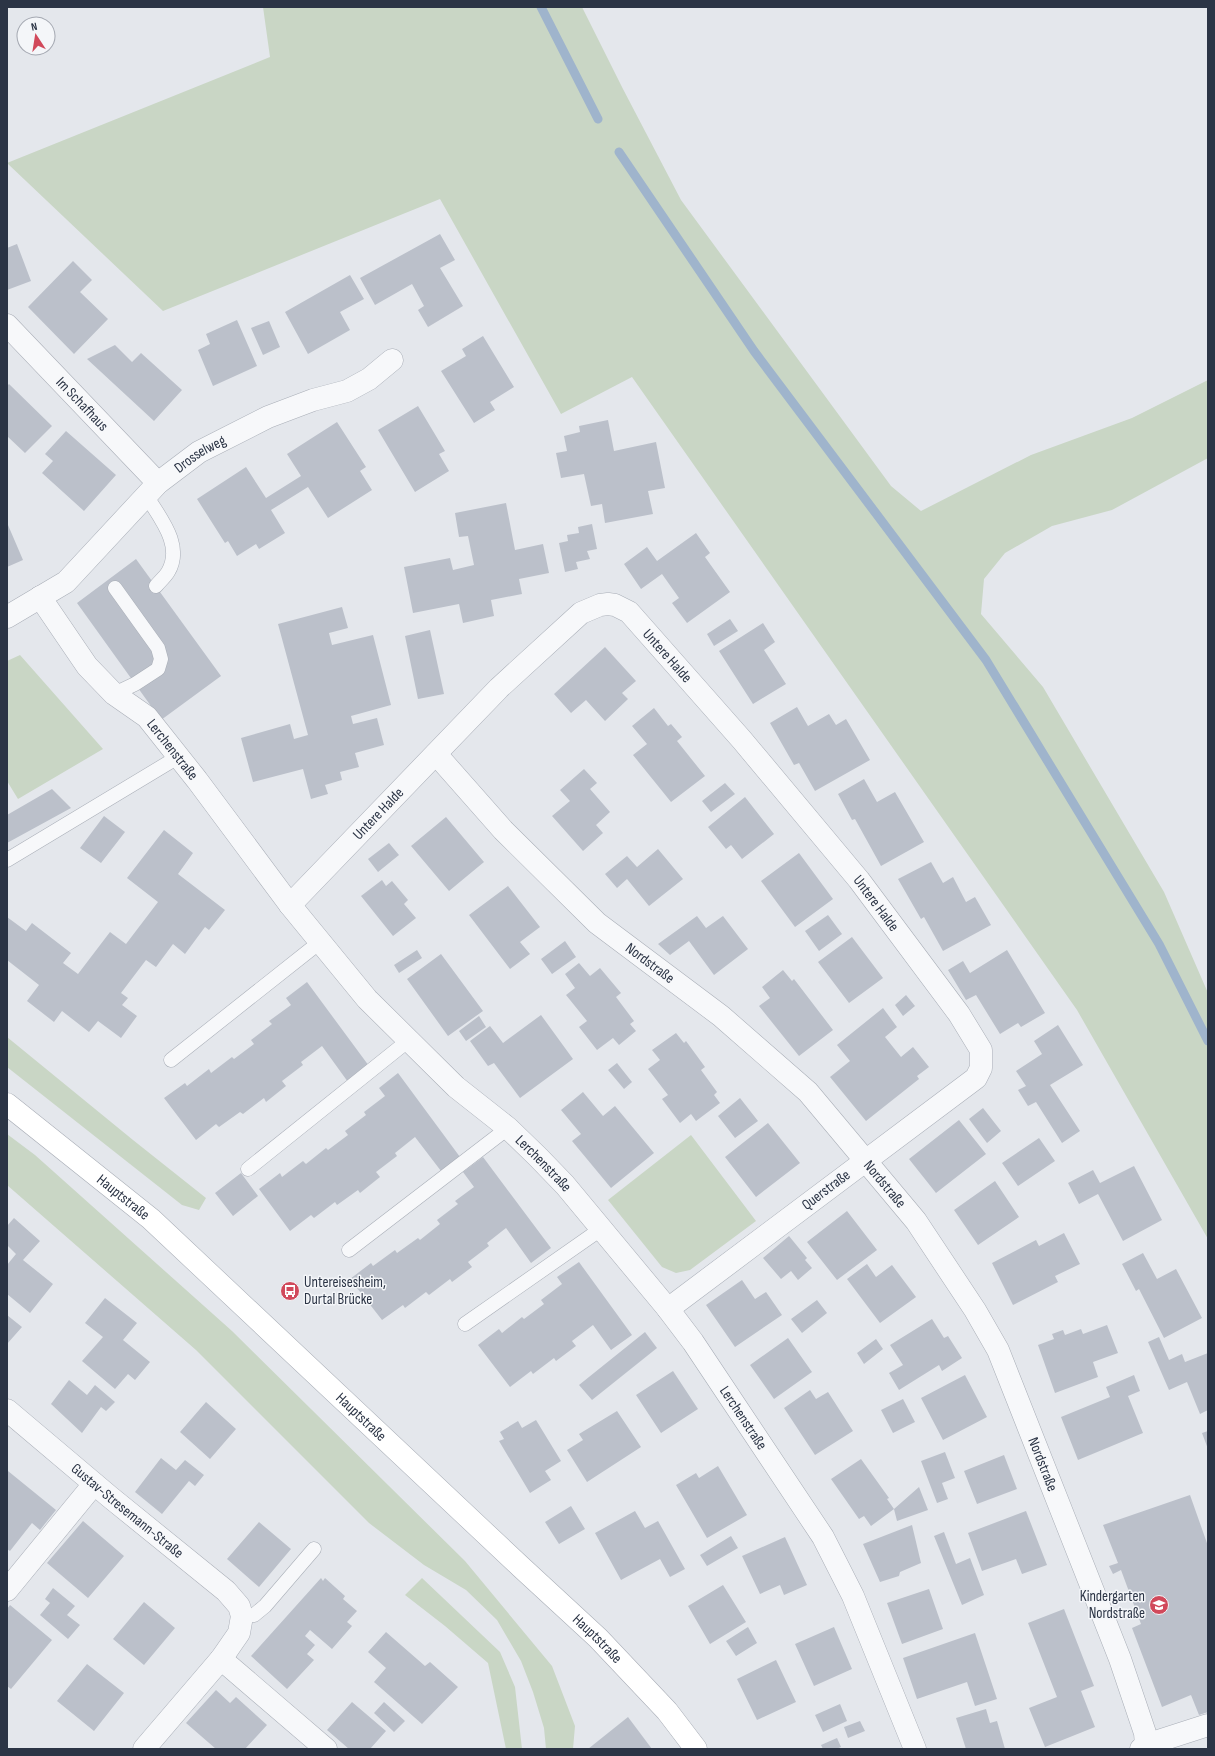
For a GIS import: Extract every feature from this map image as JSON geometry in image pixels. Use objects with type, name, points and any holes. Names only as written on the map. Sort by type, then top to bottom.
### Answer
[{"type":"main road","name":"Hauptstraße","points":[[7,1104],[151,1219],[503,1551],[598,1638],[667,1711],[696,1749]]},
{"type":"street","name":"Im Schafhaus","points":[[7,325],[152,489]]},
{"type":"street","name":"Drosselweg","points":[[40,597],[66,582],[152,489],[199,452],[268,417],[313,400],[346,391],[369,379],[392,360]]},
{"type":"street","points":[[7,617],[40,597]]},
{"type":"street","name":"Lerchenstraße","points":[[40,597],[87,666],[114,694],[147,717],[290,905],[367,999],[456,1087],[508,1128],[554,1174],[601,1228],[693,1342],[823,1537],[853,1596],[915,1749]]},
{"type":"street","name":"Untere Halde","points":[[290,905],[499,688],[581,613],[600,604],[615,605],[629,612],[742,740],[859,880],[959,1014],[981,1050],[981,1068]]},
{"type":"street","name":"Nordstraße","points":[[436,754],[503,830],[597,923],[722,1016],[808,1092],[916,1221],[975,1310],[998,1350],[1120,1659],[1145,1732],[1144,1747]]},
{"type":"street","name":"Querstraße","points":[[668,1310],[976,1078],[981,1068]]},
{"type":"street","name":"Gustav-Stresemann-Straße","points":[[7,1410],[94,1484],[226,1591],[238,1606],[242,1616]]},
{"type":"street","points":[[7,1590],[94,1484]]},
{"type":"street","points":[[144,1749],[221,1659],[239,1633],[242,1616]]},
{"type":"street","points":[[221,1659],[326,1749]]},
{"type":"street","points":[[1144,1747],[1208,1725]]},
{"type":"lane","points":[[152,489],[173,540],[173,557],[168,572],[156,586]]},
{"type":"lane","points":[[114,694],[135,684],[158,669],[161,659],[158,648],[116,588]]},
{"type":"lane","points":[[7,860],[178,757]]},
{"type":"lane","points":[[171,1060],[320,942]]},
{"type":"lane","points":[[248,1169],[409,1040]]},
{"type":"lane","name":"Lerchenstraße","points":[[349,1250],[508,1128]]},
{"type":"lane","points":[[465,1324],[601,1228]]},
{"type":"lane","points":[[242,1616],[254,1615],[266,1606],[314,1549]]},
{"type":"green space","points":[[263,7],[582,7],[681,200],[891,486],[921,511],[1031,455],[1132,418],[1208,380],[1208,458],[1112,510],[1052,526],[1005,553],[984,579],[981,614],[1043,687],[1164,892],[1208,993],[1208,1239],[1077,1010],[632,377],[561,414],[440,199],[163,311],[7,163],[270,57]]},
{"type":"green space","points":[[20,655],[103,749],[18,799],[7,781],[7,661]]},
{"type":"green space","points":[[7,1037],[206,1198],[199,1210],[182,1205],[7,1067]]},
{"type":"green space","points":[[7,1134],[35,1155],[232,1331],[465,1561],[552,1666],[575,1726],[573,1749],[546,1749],[544,1728],[533,1692],[521,1661],[497,1620],[466,1590],[424,1565],[369,1523],[196,1350],[7,1185]]},
{"type":"green space","points":[[691,1135],[756,1221],[690,1270],[676,1273],[662,1267],[608,1200]]},
{"type":"green space","points":[[422,1578],[500,1652],[515,1687],[522,1749],[506,1749],[488,1663],[445,1626],[405,1595]]},
{"type":"building","points":[[440,234],[455,260],[440,268],[463,306],[428,327],[418,310],[424,306],[412,284],[375,305],[360,278]]},
{"type":"building","points":[[17,244],[31,281],[7,290],[7,248]]},
{"type":"building","points":[[73,261],[92,280],[80,292],[108,319],[74,354],[28,307]]},
{"type":"building","points":[[350,275],[364,299],[340,312],[350,330],[308,354],[285,312]]},
{"type":"building","points":[[237,320],[257,366],[213,386],[198,350],[210,344],[206,334]]},
{"type":"building","points":[[269,321],[280,347],[263,355],[251,328]]},
{"type":"building","points":[[483,336],[514,387],[490,402],[495,410],[474,423],[441,371],[466,356],[462,349]]},
{"type":"building","points":[[115,345],[132,362],[141,353],[182,390],[154,421],[87,359]]},
{"type":"building","points":[[9,384],[52,426],[25,453],[7,436],[7,386]]},
{"type":"building","points":[[418,406],[445,451],[439,454],[449,471],[415,492],[378,430]]},
{"type":"building","points":[[608,420],[614,451],[656,442],[665,488],[648,491],[653,514],[605,523],[602,504],[591,506],[584,474],[561,478],[556,453],[567,451],[564,436],[580,432],[579,426]]},
{"type":"building","points":[[337,422],[366,467],[360,471],[372,490],[328,518],[308,487],[271,510],[285,533],[259,549],[256,544],[237,556],[228,541],[225,543],[197,499],[246,467],[266,498],[301,476],[287,454]]},
{"type":"building","points":[[66,431],[116,475],[84,511],[42,473],[53,461],[45,454]]},
{"type":"building","points":[[506,503],[515,550],[543,544],[549,573],[519,579],[522,594],[491,600],[494,616],[463,623],[459,604],[413,613],[404,567],[450,558],[453,570],[474,565],[468,536],[459,537],[455,513]]},
{"type":"building","points":[[592,524],[597,549],[587,551],[590,559],[576,562],[578,569],[565,572],[559,543],[568,541],[567,535],[579,533],[578,527]]},
{"type":"building","points":[[8,525],[23,560],[7,567],[7,526]]},
{"type":"building","points":[[696,533],[710,553],[705,557],[730,592],[687,623],[672,603],[679,598],[662,574],[641,589],[624,564],[647,547],[657,561]]},
{"type":"building","points":[[136,559],[221,676],[161,720],[77,603]]},
{"type":"building","points":[[342,607],[348,628],[329,633],[332,645],[373,635],[391,705],[351,716],[353,724],[377,718],[384,745],[355,753],[359,767],[340,772],[342,780],[325,785],[328,794],[311,799],[303,769],[253,782],[241,738],[290,724],[294,739],[308,735],[278,624]]},
{"type":"building","points":[[730,619],[738,631],[714,646],[707,634]]},
{"type":"building","points":[[763,623],[775,642],[764,650],[786,684],[753,704],[719,651]]},
{"type":"building","points":[[430,630],[444,694],[418,699],[405,636]]},
{"type":"building","points":[[605,647],[636,681],[622,693],[628,699],[605,721],[586,700],[571,713],[554,694]]},
{"type":"building","points":[[797,707],[808,726],[829,714],[836,725],[846,719],[870,760],[815,791],[799,763],[794,765],[770,723]]},
{"type":"building","points":[[654,708],[668,726],[671,724],[682,737],[677,741],[705,776],[671,802],[633,755],[647,744],[632,726]]},
{"type":"building","points":[[584,769],[597,783],[590,789],[610,812],[596,825],[603,833],[583,851],[552,816],[570,801],[560,790]]},
{"type":"building","points":[[864,779],[877,802],[895,792],[924,842],[881,866],[855,819],[852,820],[838,794]]},
{"type":"building","points":[[725,783],[735,794],[711,812],[702,801]]},
{"type":"building","points":[[52,789],[71,808],[7,843],[7,815]]},
{"type":"building","points":[[745,797],[774,834],[742,859],[731,845],[726,849],[708,827]]},
{"type":"building","points":[[104,816],[125,832],[101,863],[80,848]]},
{"type":"building","points":[[446,817],[484,862],[449,891],[411,846]]},
{"type":"building","points":[[164,830],[193,853],[178,874],[225,910],[209,930],[205,927],[185,954],[173,944],[156,967],[146,960],[121,993],[128,998],[122,1005],[137,1016],[121,1038],[98,1021],[89,1032],[62,1011],[54,1022],[27,1001],[39,985],[7,960],[7,917],[26,931],[32,923],[71,953],[63,963],[78,974],[110,932],[126,944],[158,902],[127,878]]},
{"type":"building","points":[[389,843],[399,855],[378,872],[368,859]]},
{"type":"building","points":[[658,849],[683,879],[649,906],[627,879],[617,888],[605,874],[627,856],[637,867]]},
{"type":"building","points":[[799,853],[833,899],[795,927],[761,881]]},
{"type":"building","points":[[931,862],[943,883],[953,877],[966,902],[975,897],[991,925],[943,951],[924,917],[921,919],[898,879]]},
{"type":"building","points":[[382,880],[386,886],[392,881],[408,900],[404,904],[416,918],[393,936],[361,896]]},
{"type":"building","points":[[508,886],[540,927],[520,942],[530,954],[510,969],[469,915]]},
{"type":"building","points":[[828,915],[842,934],[819,951],[805,931]]},
{"type":"building","points":[[697,916],[706,928],[723,916],[748,949],[714,975],[689,941],[670,955],[658,944]]},
{"type":"building","points":[[852,937],[883,978],[849,1003],[818,962]]},
{"type":"building","points":[[565,941],[576,957],[552,974],[541,959]]},
{"type":"building","points":[[417,950],[422,958],[399,973],[394,965]]},
{"type":"building","points":[[1007,950],[1045,1013],[1021,1027],[1018,1023],[1000,1034],[976,995],[966,1000],[948,970],[963,961],[970,973]]},
{"type":"building","points":[[441,954],[483,1011],[448,1036],[407,979]]},
{"type":"building","points":[[579,963],[590,976],[600,968],[621,993],[616,997],[634,1021],[630,1024],[636,1031],[619,1045],[613,1038],[597,1050],[579,1027],[587,1021],[566,995],[575,988],[565,974]]},
{"type":"building","points":[[783,970],[792,981],[794,979],[833,1030],[799,1056],[759,1006],[770,998],[762,987]]},
{"type":"building","points":[[307,982],[369,1066],[348,1082],[322,1046],[301,1062],[303,1065],[282,1081],[286,1086],[266,1102],[264,1098],[243,1114],[240,1112],[219,1127],[216,1124],[196,1140],[164,1098],[185,1083],[187,1086],[209,1069],[211,1073],[232,1057],[234,1059],[254,1044],[251,1040],[272,1024],[269,1021],[291,1005],[286,998]]},
{"type":"building","points":[[906,995],[915,1006],[903,1016],[895,1005]]},
{"type":"building","points":[[883,1008],[897,1027],[885,1037],[901,1057],[913,1047],[929,1067],[917,1076],[919,1079],[866,1121],[830,1077],[850,1061],[837,1045]]},
{"type":"building","points":[[541,1015],[573,1059],[520,1098],[494,1063],[488,1066],[470,1041],[490,1026],[503,1043]]},
{"type":"building","points":[[479,1016],[486,1027],[466,1041],[459,1031]]},
{"type":"building","points":[[1058,1025],[1083,1065],[1050,1085],[1080,1131],[1062,1143],[1036,1102],[1028,1106],[1018,1090],[1026,1086],[1016,1071],[1042,1054],[1034,1041]]},
{"type":"building","points":[[676,1033],[684,1043],[686,1041],[705,1067],[701,1070],[717,1092],[714,1095],[720,1103],[696,1121],[691,1114],[680,1123],[662,1099],[668,1095],[648,1069],[660,1060],[652,1050]]},
{"type":"building","points":[[617,1063],[632,1082],[624,1089],[608,1070]]},
{"type":"building","points":[[398,1073],[460,1157],[441,1171],[415,1137],[395,1153],[397,1156],[376,1172],[380,1177],[360,1193],[358,1190],[337,1205],[335,1202],[314,1218],[311,1215],[290,1231],[259,1189],[280,1173],[282,1177],[303,1161],[306,1164],[326,1148],[328,1150],[348,1135],[345,1131],[366,1115],[364,1112],[385,1096],[379,1088]]},
{"type":"building","points":[[583,1092],[603,1116],[615,1106],[654,1153],[611,1188],[572,1141],[581,1134],[561,1110]]},
{"type":"building","points":[[740,1098],[758,1121],[735,1138],[718,1116]]},
{"type":"building","points":[[983,1108],[1001,1131],[987,1143],[969,1119]]},
{"type":"building","points":[[959,1120],[986,1154],[936,1193],[909,1159]]},
{"type":"building","points":[[768,1123],[800,1163],[756,1197],[725,1157]]},
{"type":"building","points":[[1039,1138],[1055,1161],[1018,1186],[1002,1163]]},
{"type":"building","points":[[483,1157],[551,1248],[531,1263],[506,1228],[487,1243],[489,1246],[468,1262],[472,1267],[452,1282],[450,1279],[429,1295],[426,1292],[405,1308],[403,1305],[382,1320],[350,1279],[371,1263],[373,1266],[395,1250],[397,1253],[418,1238],[420,1240],[440,1224],[437,1220],[458,1204],[455,1201],[474,1187],[463,1172]]},
{"type":"building","points":[[1134,1166],[1162,1220],[1123,1241],[1098,1194],[1079,1204],[1068,1183],[1093,1170],[1100,1183]]},
{"type":"building","points":[[241,1173],[258,1196],[233,1216],[215,1193]]},
{"type":"building","points":[[995,1181],[1019,1217],[978,1245],[954,1210]]},
{"type":"building","points":[[847,1211],[877,1250],[837,1280],[807,1242]]},
{"type":"building","points":[[14,1218],[40,1241],[23,1260],[53,1284],[30,1313],[7,1294],[7,1265],[16,1254],[7,1245],[7,1226]]},
{"type":"building","points":[[1064,1233],[1080,1264],[1055,1276],[1058,1282],[1013,1305],[992,1263],[1036,1240],[1039,1246]]},
{"type":"building","points":[[789,1236],[807,1258],[805,1260],[812,1268],[798,1280],[791,1271],[781,1279],[763,1258]]},
{"type":"building","points":[[1143,1253],[1157,1279],[1176,1269],[1202,1318],[1164,1338],[1139,1289],[1136,1291],[1122,1264]]},
{"type":"building","points":[[579,1262],[632,1335],[611,1350],[593,1325],[572,1341],[576,1346],[556,1361],[554,1358],[533,1374],[531,1371],[510,1387],[478,1345],[499,1329],[502,1333],[522,1317],[524,1319],[544,1304],[541,1300],[562,1284],[557,1277]]},
{"type":"building","points":[[867,1264],[876,1277],[892,1265],[916,1297],[880,1323],[847,1279]]},
{"type":"building","points":[[742,1280],[755,1299],[766,1292],[782,1315],[735,1347],[706,1305]]},
{"type":"building","points":[[105,1298],[137,1323],[123,1340],[150,1362],[135,1380],[128,1374],[115,1389],[82,1361],[103,1337],[85,1323]]},
{"type":"building","points":[[817,1300],[827,1313],[802,1333],[791,1319]]},
{"type":"building","points":[[7,1315],[22,1327],[7,1344]]},
{"type":"building","points":[[932,1319],[944,1338],[948,1336],[962,1358],[942,1371],[939,1365],[899,1390],[889,1373],[903,1365],[890,1345]]},
{"type":"building","points":[[1107,1325],[1118,1353],[1093,1362],[1098,1377],[1055,1393],[1038,1345],[1054,1339],[1052,1334],[1063,1330],[1065,1335],[1081,1329],[1083,1334]]},
{"type":"building","points":[[645,1332],[657,1348],[592,1400],[579,1385]]},
{"type":"building","points":[[1159,1337],[1169,1360],[1182,1354],[1185,1362],[1208,1353],[1208,1410],[1200,1414],[1187,1382],[1169,1390],[1148,1342]]},
{"type":"building","points":[[788,1338],[812,1372],[774,1399],[750,1365]]},
{"type":"building","points":[[876,1339],[883,1349],[864,1364],[857,1353]]},
{"type":"building","points":[[673,1371],[698,1409],[661,1433],[636,1395]]},
{"type":"building","points":[[965,1375],[987,1417],[943,1440],[921,1398]]},
{"type":"building","points":[[1134,1375],[1140,1391],[1128,1396],[1143,1433],[1078,1460],[1061,1417],[1110,1397],[1106,1387]]},
{"type":"building","points":[[69,1380],[87,1395],[95,1385],[115,1402],[106,1411],[101,1407],[82,1433],[51,1404]]},
{"type":"building","points":[[810,1390],[816,1399],[828,1392],[853,1431],[815,1455],[784,1408]]},
{"type":"building","points":[[903,1399],[915,1422],[893,1433],[881,1410]]},
{"type":"building","points":[[206,1402],[236,1429],[210,1459],[180,1432]]},
{"type":"building","points":[[617,1411],[641,1447],[587,1482],[567,1450],[583,1440],[579,1434]]},
{"type":"building","points":[[536,1420],[561,1461],[545,1471],[551,1480],[530,1493],[499,1441],[504,1439],[500,1432],[518,1421],[522,1428]]},
{"type":"building","points":[[1208,1431],[1208,1449],[1202,1433]]},
{"type":"building","points":[[945,1452],[955,1478],[942,1483],[948,1499],[937,1503],[921,1461]]},
{"type":"building","points":[[1004,1455],[1017,1489],[977,1504],[964,1471]]},
{"type":"building","points":[[161,1458],[176,1470],[185,1460],[204,1475],[195,1486],[189,1481],[162,1514],[135,1492]]},
{"type":"building","points":[[861,1459],[889,1498],[887,1499],[894,1509],[871,1526],[864,1516],[859,1519],[831,1479]]},
{"type":"building","points":[[718,1466],[747,1515],[707,1538],[676,1485],[696,1473],[699,1478]]},
{"type":"building","points":[[8,1471],[56,1510],[40,1530],[32,1523],[10,1551],[7,1549]]},
{"type":"building","points":[[919,1487],[928,1510],[897,1521],[894,1509]]},
{"type":"building","points":[[1190,1495],[1208,1546],[1208,1712],[1199,1715],[1191,1695],[1162,1707],[1132,1628],[1141,1624],[1121,1570],[1113,1574],[1109,1566],[1118,1563],[1103,1525]]},
{"type":"building","points":[[571,1506],[585,1529],[559,1544],[545,1522]]},
{"type":"building","points":[[635,1511],[645,1528],[658,1521],[685,1569],[670,1577],[660,1559],[621,1580],[595,1533]]},
{"type":"building","points":[[1026,1511],[1047,1565],[1022,1574],[1016,1559],[982,1571],[968,1533]]},
{"type":"building","points":[[83,1521],[124,1556],[88,1598],[47,1563]]},
{"type":"building","points":[[259,1522],[291,1549],[259,1587],[227,1559]]},
{"type":"building","points":[[912,1525],[921,1563],[900,1572],[899,1576],[880,1582],[863,1544]]},
{"type":"building","points":[[944,1532],[956,1564],[970,1558],[984,1595],[962,1605],[934,1536]]},
{"type":"building","points":[[731,1536],[738,1548],[707,1566],[700,1555]]},
{"type":"building","points":[[785,1537],[807,1585],[784,1595],[780,1585],[760,1594],[742,1556]]},
{"type":"building","points":[[321,1578],[323,1581],[325,1578],[345,1596],[343,1599],[357,1611],[347,1622],[352,1626],[332,1649],[310,1630],[305,1636],[315,1645],[307,1654],[314,1660],[287,1689],[251,1656]]},
{"type":"building","points":[[723,1585],[746,1622],[710,1644],[688,1606]]},
{"type":"building","points":[[53,1588],[75,1606],[67,1615],[80,1625],[68,1639],[40,1615],[50,1603],[45,1599]]},
{"type":"building","points":[[929,1589],[943,1629],[902,1644],[887,1603]]},
{"type":"building","points":[[144,1602],[175,1628],[144,1665],[113,1639]]},
{"type":"building","points":[[10,1605],[52,1640],[11,1689],[7,1686],[7,1609]]},
{"type":"building","points":[[1064,1609],[1094,1686],[1081,1691],[1095,1727],[1045,1747],[1029,1708],[1057,1697],[1028,1623]]},
{"type":"building","points":[[748,1627],[757,1643],[736,1656],[726,1641]]},
{"type":"building","points":[[834,1627],[852,1669],[814,1686],[795,1644]]},
{"type":"building","points":[[386,1632],[425,1666],[430,1662],[458,1687],[422,1724],[374,1682],[386,1668],[368,1652]]},
{"type":"building","points":[[975,1633],[997,1699],[975,1706],[967,1682],[917,1699],[903,1658]]},
{"type":"building","points":[[776,1660],[796,1702],[757,1720],[737,1679]]},
{"type":"building","points":[[87,1664],[124,1693],[94,1731],[57,1701]]},
{"type":"building","points":[[216,1690],[230,1703],[236,1697],[267,1725],[245,1749],[216,1749],[186,1723]]},
{"type":"building","points":[[352,1702],[386,1731],[370,1749],[349,1749],[327,1730]]},
{"type":"building","points":[[384,1702],[405,1721],[394,1732],[374,1713]]},
{"type":"building","points":[[840,1704],[847,1721],[823,1732],[815,1715]]},
{"type":"building","points":[[986,1709],[990,1723],[997,1721],[1005,1749],[966,1749],[956,1718]]},
{"type":"building","points":[[628,1717],[652,1749],[588,1749]]},
{"type":"building","points":[[860,1721],[865,1731],[848,1738],[844,1727]]},
{"type":"building","points":[[837,1738],[841,1747],[836,1749],[823,1749],[821,1745]]},
{"type":"waterway","points":[[541,7],[598,119]]},
{"type":"waterway","points":[[619,152],[754,351],[986,660],[1159,944],[1208,1041]]},
{"type":"place","name":"Untereisesheim, Durtal Brücke","points":[[290,1291]]},
{"type":"place","name":"Kindergarten Nordstraße","points":[[1159,1605]]}]
